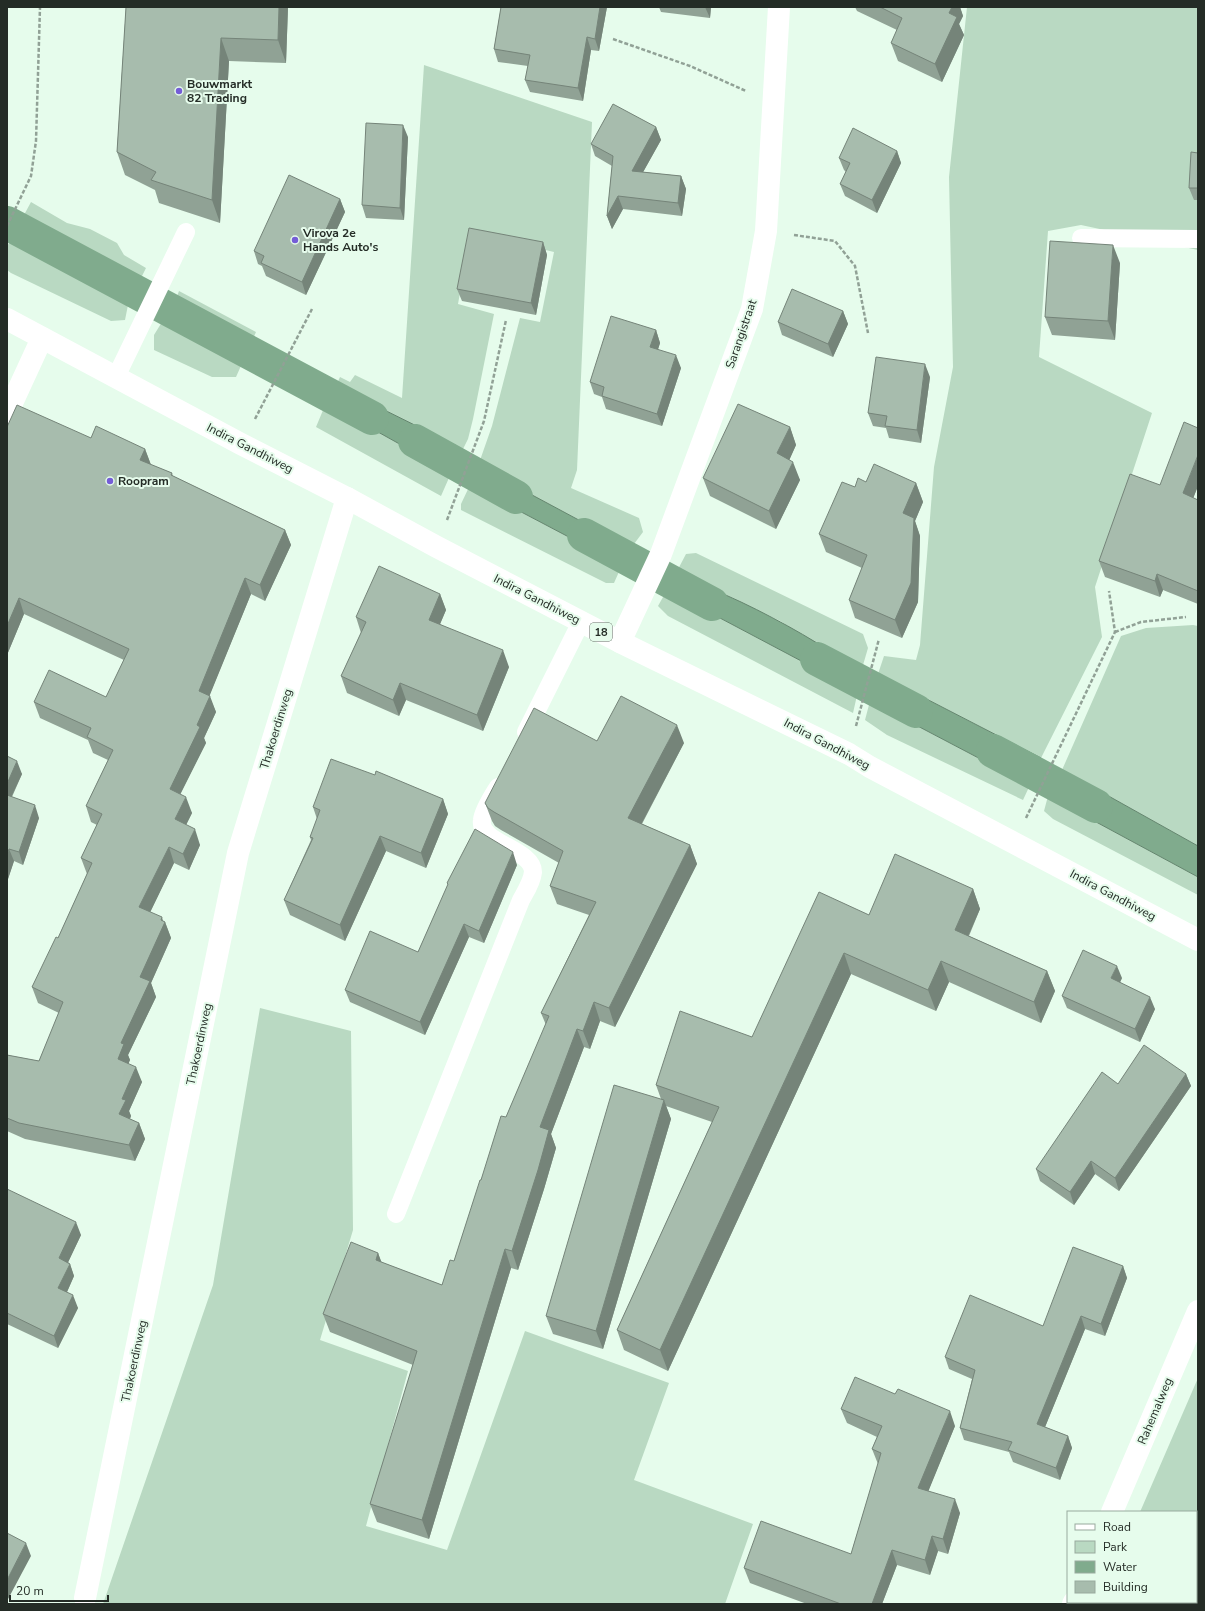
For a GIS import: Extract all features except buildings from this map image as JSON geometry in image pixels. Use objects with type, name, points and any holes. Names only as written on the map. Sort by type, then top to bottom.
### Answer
[{"type":"street","name":"Sarangistraat","points":[[620,642],[661,554],[752,309],[766,231],[779,7]]},
{"type":"street","name":"Indira Gandhiweg","points":[[7,319],[581,622],[850,754],[870,767],[1198,940]]},
{"type":"street","points":[[7,414],[42,338]]},
{"type":"street","name":"Thakoerdinweg","points":[[85,1598],[238,854],[347,498]]},
{"type":"street","name":"Rahemalweg","points":[[1112,1511],[1198,1311]]},
{"type":"lane","points":[[116,377],[186,232]]},
{"type":"lane","points":[[1081,238],[1198,239]]},
{"type":"lane","points":[[516,750],[581,622]]},
{"type":"lane","points":[[396,1214],[521,900],[529,887],[533,871],[530,862],[482,829],[482,820],[506,771]]},
{"type":"path","points":[[7,226],[31,176],[36,141],[40,7]]},
{"type":"path","points":[[613,39],[690,66],[754,95],[774,95]]},
{"type":"path","points":[[766,231],[835,241],[855,266],[868,333]]},
{"type":"path","points":[[242,444],[312,310]]},
{"type":"path","points":[[437,547],[484,421],[506,320]]},
{"type":"path","points":[[1014,843],[1115,632],[1109,591]]},
{"type":"path","points":[[1115,632],[1141,622],[1186,618]]},
{"type":"path","points":[[850,754],[879,639]]},
{"type":"green space","points":[[967,7],[1198,7],[1198,250],[1081,225],[1048,231],[1039,357],[1152,413],[1095,587],[1102,637],[1041,758],[878,674],[884,656],[916,660],[920,645],[934,467],[953,367],[949,177]]},
{"type":"green space","points":[[424,65],[592,122],[577,470],[571,488],[639,518],[643,532],[631,548],[478,466],[492,426],[520,318],[540,322],[554,252],[471,232],[458,304],[494,314],[473,419],[468,439],[461,453],[457,446],[350,393],[335,388],[340,377],[350,382],[355,375],[402,398]]},
{"type":"green space","points":[[31,202],[67,223],[90,229],[117,243],[124,255],[146,268],[140,280],[24,215]]},
{"type":"green space","points":[[10,242],[128,305],[125,320],[111,321],[11,273],[7,270],[7,246]]},
{"type":"green space","points":[[179,291],[256,332],[236,377],[212,377],[154,350],[154,335],[162,322],[234,360],[247,335],[176,299]]},
{"type":"green space","points":[[326,403],[439,466],[452,471],[441,496],[316,427]]},
{"type":"green space","points":[[470,485],[622,565],[614,583],[606,583],[461,510],[461,504]]},
{"type":"green space","points":[[696,553],[863,634],[868,648],[861,672],[780,621],[699,582],[675,575],[686,554]]},
{"type":"green space","points":[[667,590],[858,691],[853,713],[668,616],[658,606]]},
{"type":"green space","points":[[1198,626],[1198,846],[1062,770],[1121,636],[1146,628]]},
{"type":"green space","points":[[870,701],[1030,785],[1023,800],[887,735],[865,720]]},
{"type":"green space","points":[[1048,796],[1198,877],[1198,895],[1053,819],[1044,811]]},
{"type":"green space","points":[[260,1008],[351,1031],[353,1230],[320,1340],[408,1371],[366,1526],[447,1550],[525,1331],[669,1383],[634,1480],[753,1524],[725,1604],[103,1604],[213,1285]]},
{"type":"green space","points":[[1198,1378],[1198,1562],[1197,1511],[1140,1511]]},
{"type":"water","points":[[24,215],[140,280],[128,305],[10,242]]},
{"type":"water","points":[[176,299],[247,335],[234,360],[162,322]]},
{"type":"water","points":[[335,388],[350,393],[457,446],[461,453],[452,471],[439,466],[326,403]]},
{"type":"water","points":[[478,466],[631,548],[622,565],[470,485]]},
{"type":"water","points":[[675,575],[708,587],[741,602],[802,634],[832,652],[861,672],[858,691],[667,590]]},
{"type":"water","points":[[878,674],[1041,758],[1030,785],[870,701]]},
{"type":"water","points":[[1062,770],[1198,846],[1198,877],[1048,796]]},
{"type":"waterway","points":[[7,223],[372,418]]},
{"type":"waterway","points":[[415,441],[516,497]]},
{"type":"waterway","points":[[584,535],[712,604]]},
{"type":"waterway","points":[[817,659],[916,711]]},
{"type":"waterway","points":[[993,751],[1096,806]]},
{"type":"place","name":"Bouwmarkt 82 Trading","points":[[179,91]]},
{"type":"place","name":"Virova 2e Hands Auto's","points":[[295,240]]},
{"type":"place","name":"Roopram","points":[[110,481]]}]
